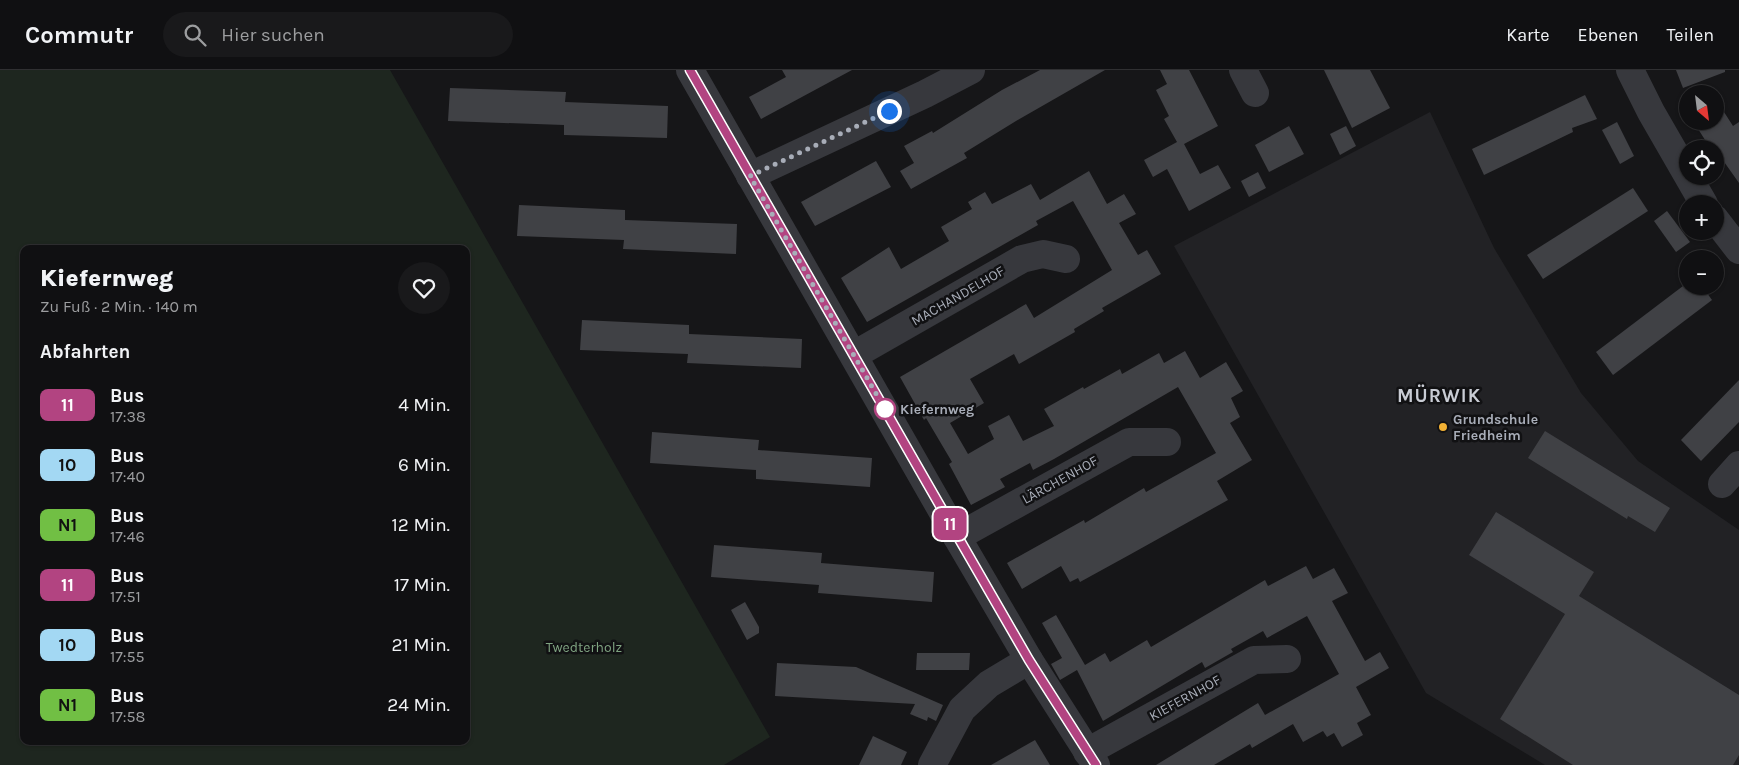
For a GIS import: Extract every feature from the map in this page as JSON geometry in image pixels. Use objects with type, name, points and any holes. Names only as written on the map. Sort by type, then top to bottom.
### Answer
[{"type":"street","points":[[690,70],[1029,660],[1092,758]]},
{"type":"street","points":[[750,176],[925,94],[971,70]]},
{"type":"street","points":[[1630,70],[1650,112],[1699,195]]},
{"type":"street","points":[[1724,231],[1739,250]]},
{"type":"street","name":"MACHANDELHOF","points":[[854,355],[1022,259],[1043,254],[1066,259]]},
{"type":"street","name":"LÄRCHENHOF","points":[[958,537],[1129,442],[1167,442]]},
{"type":"street","name":"KIEFERNHOF","points":[[1092,758],[1254,660],[1288,659]]},
{"type":"street","points":[[932,765],[962,709],[989,684],[1029,660]]},
{"type":"shaded area","name":"Grundschule Friedheim","points":[[1430,112],[1494,248],[1581,393],[1638,461],[1739,530],[1739,765],[1545,765],[1426,693],[1174,246]]},
{"type":"green space","name":"Twedterholz","points":[[0,70],[390,70],[770,737],[724,765],[0,765]]},
{"type":"building","points":[[782,70],[852,70],[761,119],[749,97],[786,77]]},
{"type":"building","points":[[1040,70],[1105,70],[1016,121],[964,153],[967,158],[911,189],[900,171],[914,163],[904,146],[932,131],[933,133],[1002,90]]},
{"type":"building","points":[[1160,70],[1189,70],[1218,126],[1184,144],[1200,174],[1218,165],[1231,188],[1189,211],[1167,169],[1153,177],[1144,160],[1177,142],[1164,119],[1169,116],[1156,90],[1167,84]]},
{"type":"building","points":[[1324,70],[1370,70],[1390,108],[1352,128]]},
{"type":"building","points":[[1676,70],[1725,70],[1725,72],[1691,85],[1682,85]]},
{"type":"building","points":[[450,88],[566,92],[565,102],[668,106],[667,138],[564,135],[564,125],[448,121]]},
{"type":"building","points":[[1585,95],[1597,119],[1572,128],[1573,132],[1484,175],[1472,149]]},
{"type":"building","points":[[1724,112],[1733,126],[1739,122],[1739,183],[1724,162],[1724,140],[1705,140],[1699,130],[1724,130]]},
{"type":"building","points":[[1617,122],[1634,156],[1620,164],[1602,130]]},
{"type":"building","points":[[1289,126],[1304,154],[1269,172],[1255,145]]},
{"type":"building","points":[[1346,126],[1356,146],[1340,155],[1330,134]]},
{"type":"building","points":[[876,161],[891,187],[815,226],[801,202]]},
{"type":"building","points":[[1089,171],[1107,204],[1124,194],[1136,214],[1119,223],[1138,255],[1147,250],[1161,274],[1102,308],[1104,311],[1074,329],[1075,332],[1019,364],[1014,354],[970,379],[984,403],[950,423],[968,454],[994,439],[988,426],[1009,415],[1023,441],[1054,426],[1044,409],[1083,387],[1084,389],[1120,369],[1122,374],[1159,353],[1164,363],[1185,351],[1200,378],[1226,362],[1243,391],[1231,398],[1240,417],[1230,423],[1252,460],[1217,481],[1228,500],[1080,582],[1078,578],[1070,582],[1061,566],[1022,589],[1007,563],[1084,520],[1085,523],[1144,488],[1146,492],[1216,453],[1178,387],[1033,470],[1030,463],[1000,479],[1005,487],[971,505],[949,464],[952,462],[926,418],[924,420],[900,377],[1026,304],[1034,318],[1112,270],[1073,201],[1036,221],[1038,225],[867,322],[841,278],[889,247],[901,269],[949,241],[941,227],[972,209],[968,202],[985,192],[992,204],[1031,184],[1040,200]]},
{"type":"building","points":[[1258,172],[1266,188],[1249,197],[1241,181]]},
{"type":"building","points":[[1633,188],[1648,211],[1543,279],[1527,255]]},
{"type":"building","points":[[519,205],[625,210],[625,220],[737,224],[736,254],[623,249],[624,240],[517,236]]},
{"type":"building","points":[[1667,211],[1679,227],[1679,240],[1689,240],[1690,242],[1676,252],[1654,221]]},
{"type":"building","points":[[1679,289],[1679,295],[1708,295],[1712,300],[1613,375],[1596,352]]},
{"type":"building","points":[[582,320],[689,325],[689,334],[802,339],[801,368],[687,363],[688,354],[580,350]]},
{"type":"building","points":[[1739,380],[1739,422],[1701,461],[1681,440]]},
{"type":"building","points":[[1545,431],[1670,508],[1655,532],[1628,516],[1627,519],[1528,458]]},
{"type":"building","points":[[652,432],[759,440],[758,450],[872,458],[870,487],[756,479],[756,470],[650,463]]},
{"type":"building","points":[[1496,512],[1594,572],[1579,596],[1739,695],[1739,755],[1733,765],[1573,765],[1500,719],[1565,614],[1469,555]]},
{"type":"building","points":[[714,545],[822,553],[821,563],[934,572],[932,602],[818,593],[819,585],[711,577]]},
{"type":"building","points":[[1306,566],[1313,579],[1334,568],[1348,593],[1332,601],[1365,661],[1380,652],[1389,668],[1356,687],[1371,715],[1357,723],[1363,735],[1342,747],[1334,733],[1327,737],[1323,731],[1303,742],[1293,724],[1252,748],[1250,744],[1214,765],[1156,765],[1258,703],[1265,715],[1339,674],[1307,616],[1267,638],[1263,631],[1231,649],[1233,652],[1205,668],[1202,662],[1103,721],[1077,670],[1060,680],[1051,664],[1062,658],[1042,623],[1056,615],[1085,665],[1105,653],[1110,662],[1147,640],[1151,647],[1265,580],[1268,586]]},
{"type":"building","points":[[745,602],[759,627],[759,633],[747,640],[731,610]]},
{"type":"building","points":[[917,653],[970,653],[969,670],[916,670]]},
{"type":"building","points":[[777,663],[856,667],[943,705],[936,721],[928,717],[927,721],[910,714],[915,704],[775,696]]},
{"type":"building","points":[[873,736],[907,752],[901,765],[859,765]]},
{"type":"building","points":[[1035,740],[1050,765],[991,765]]},
{"type":"bus line","name":"11","points":[[690,70],[1029,660],[1096,765]]},
{"type":"place","name":"Kiefernweg","points":[[885,409]]},
{"type":"place","name":"Grundschule Friedheim","points":[[1443,427]]},
{"type":"district","name":"MÜRWIK","points":[[1439,396]]},
{"type":"route","points":[[885,409],[750,176],[889,111]]}]
